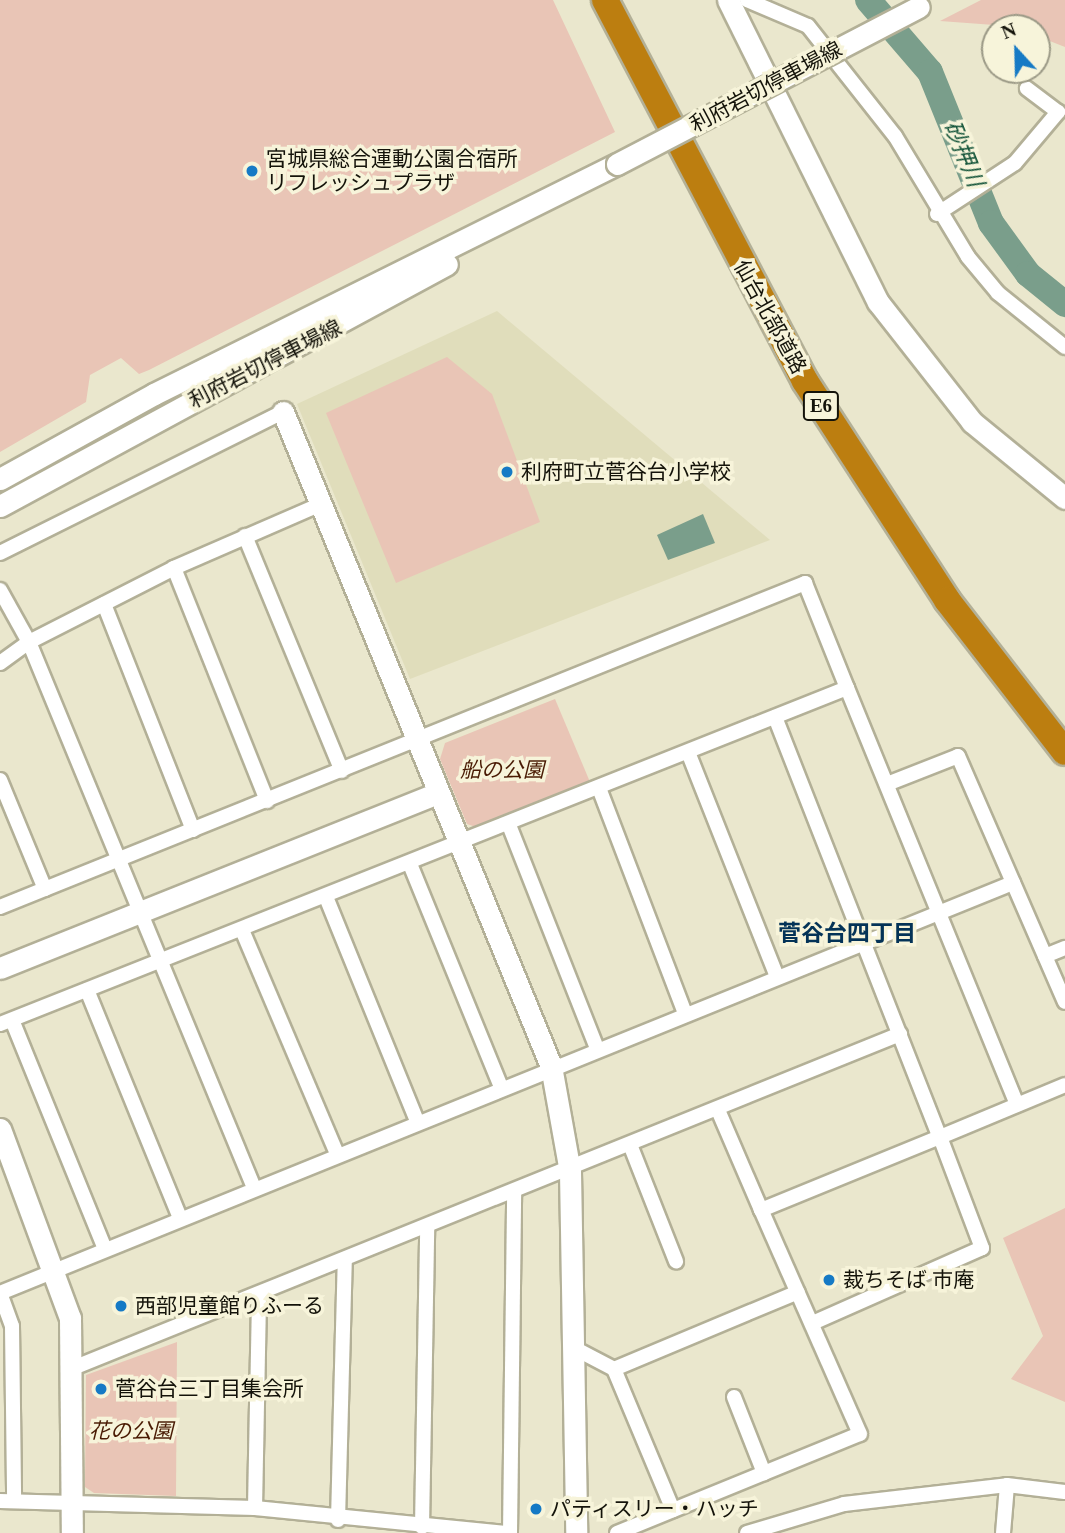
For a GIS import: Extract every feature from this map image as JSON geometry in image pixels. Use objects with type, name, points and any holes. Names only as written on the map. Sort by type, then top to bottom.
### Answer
[{"type":"highway","name":"仙台北部道路","points":[[605,0],[726,239],[870,486],[947,600],[1065,752]]},
{"type":"street","points":[[728,0],[878,302],[972,422],[1065,498]]},
{"type":"street","points":[[747,0],[808,26],[895,136],[937,214],[998,293],[1065,347]]},
{"type":"street","name":"利府岩切停車場線","points":[[0,506],[307,344],[525,214],[617,164],[926,4]]},
{"type":"street","points":[[937,214],[990,180],[1027,151],[1058,112],[1027,89]]},
{"type":"street","name":"利府岩切停車場線","points":[[0,479],[214,363],[525,214]]},
{"type":"street","points":[[0,553],[284,412],[437,793],[551,1066],[570,1172],[576,1533]]},
{"type":"street","points":[[0,663],[29,642],[174,568],[321,504]]},
{"type":"street","points":[[244,536],[342,771]]},
{"type":"street","points":[[174,568],[267,801]]},
{"type":"street","points":[[0,907],[805,583],[1017,1105]]},
{"type":"street","points":[[0,590],[29,642],[254,1188]]},
{"type":"street","points":[[104,604],[193,830]]},
{"type":"street","points":[[105,1249],[6,1022],[459,845],[847,688]]},
{"type":"street","points":[[775,717],[982,1248],[813,1323]]},
{"type":"street","points":[[688,752],[777,977]]},
{"type":"street","points":[[887,784],[958,756],[1065,1002]]},
{"type":"street","points":[[0,780],[45,889]]},
{"type":"street","points":[[599,788],[685,1013]]},
{"type":"street","points":[[0,968],[437,793]]},
{"type":"street","points":[[509,825],[597,1048]]},
{"type":"street","points":[[410,864],[500,1087]]},
{"type":"street","points":[[504,1533],[338,1520],[255,1508],[72,1500],[7,1501],[12,1326],[0,1293],[551,1066],[1013,883]]},
{"type":"street","points":[[326,897],[418,1121]]},
{"type":"street","points":[[242,930],[337,1154]]},
{"type":"street","points":[[1045,956],[1065,948]]},
{"type":"street","points":[[88,990],[180,1218]]},
{"type":"street","points":[[73,1368],[259,1297],[570,1172],[900,1034]]},
{"type":"street","points":[[761,1210],[1065,1085]]},
{"type":"street","points":[[617,1533],[860,1434],[718,1110]]},
{"type":"street","points":[[0,1129],[56,1269],[70,1318],[73,1368],[72,1533]]},
{"type":"street","points":[[631,1147],[676,1261]]},
{"type":"street","points":[[510,1533],[514,1194]]},
{"type":"street","points":[[422,1527],[427,1228]]},
{"type":"street","points":[[338,1520],[345,1261]]},
{"type":"street","points":[[614,1369],[799,1292]]},
{"type":"street","points":[[255,1508],[259,1297]]},
{"type":"street","points":[[572,1347],[614,1369],[673,1510]]},
{"type":"street","points":[[734,1397],[764,1473]]},
{"type":"street","points":[[1003,1533],[1007,1485]]},
{"type":"street","points":[[747,1533],[845,1504],[1007,1485],[1065,1492]]},
{"type":"shaded area","name":"利府町立菅谷台小学校","points":[[497,311],[770,540],[410,679],[297,404]]},
{"type":"shaded area","points":[[703,514],[715,543],[668,560],[657,535]]},
{"type":"green space","points":[[0,0],[553,0],[615,132],[149,370],[139,374],[121,358],[90,375],[86,402],[0,452]]},
{"type":"green space","points":[[981,0],[1065,0],[1065,47],[1051,42],[1051,14],[981,14],[981,24],[940,21]]},
{"type":"green space","points":[[447,357],[492,394],[540,522],[396,583],[326,413]]},
{"type":"green space","name":"船の公園","points":[[555,699],[590,782],[482,829],[467,824],[440,759],[445,743]]},
{"type":"green space","points":[[1065,1208],[1065,1402],[1011,1379],[1043,1336],[1003,1238]]},
{"type":"green space","name":"花の公園","points":[[177,1342],[176,1496],[94,1493],[85,1487],[86,1375]]},
{"type":"waterway","name":"砂押川","points":[[868,0],[930,72],[991,223],[1028,274],[1065,304]]},
{"type":"place","name":"宮城県総合運動公園合宿所 リフレッシュプラザ","points":[[252,171]]},
{"type":"place","name":"利府町立菅谷台小学校","points":[[507,472]]},
{"type":"place","name":"裁ちそば 市庵","points":[[829,1280]]},
{"type":"place","name":"西部児童館りふーる","points":[[121,1306]]},
{"type":"place","name":"菅谷台三丁目集会所","points":[[101,1389]]},
{"type":"place","name":"パティスリー・ハッチ","points":[[536,1509]]},
{"type":"district","name":"菅谷台四丁目","points":[[847,934]]}]
